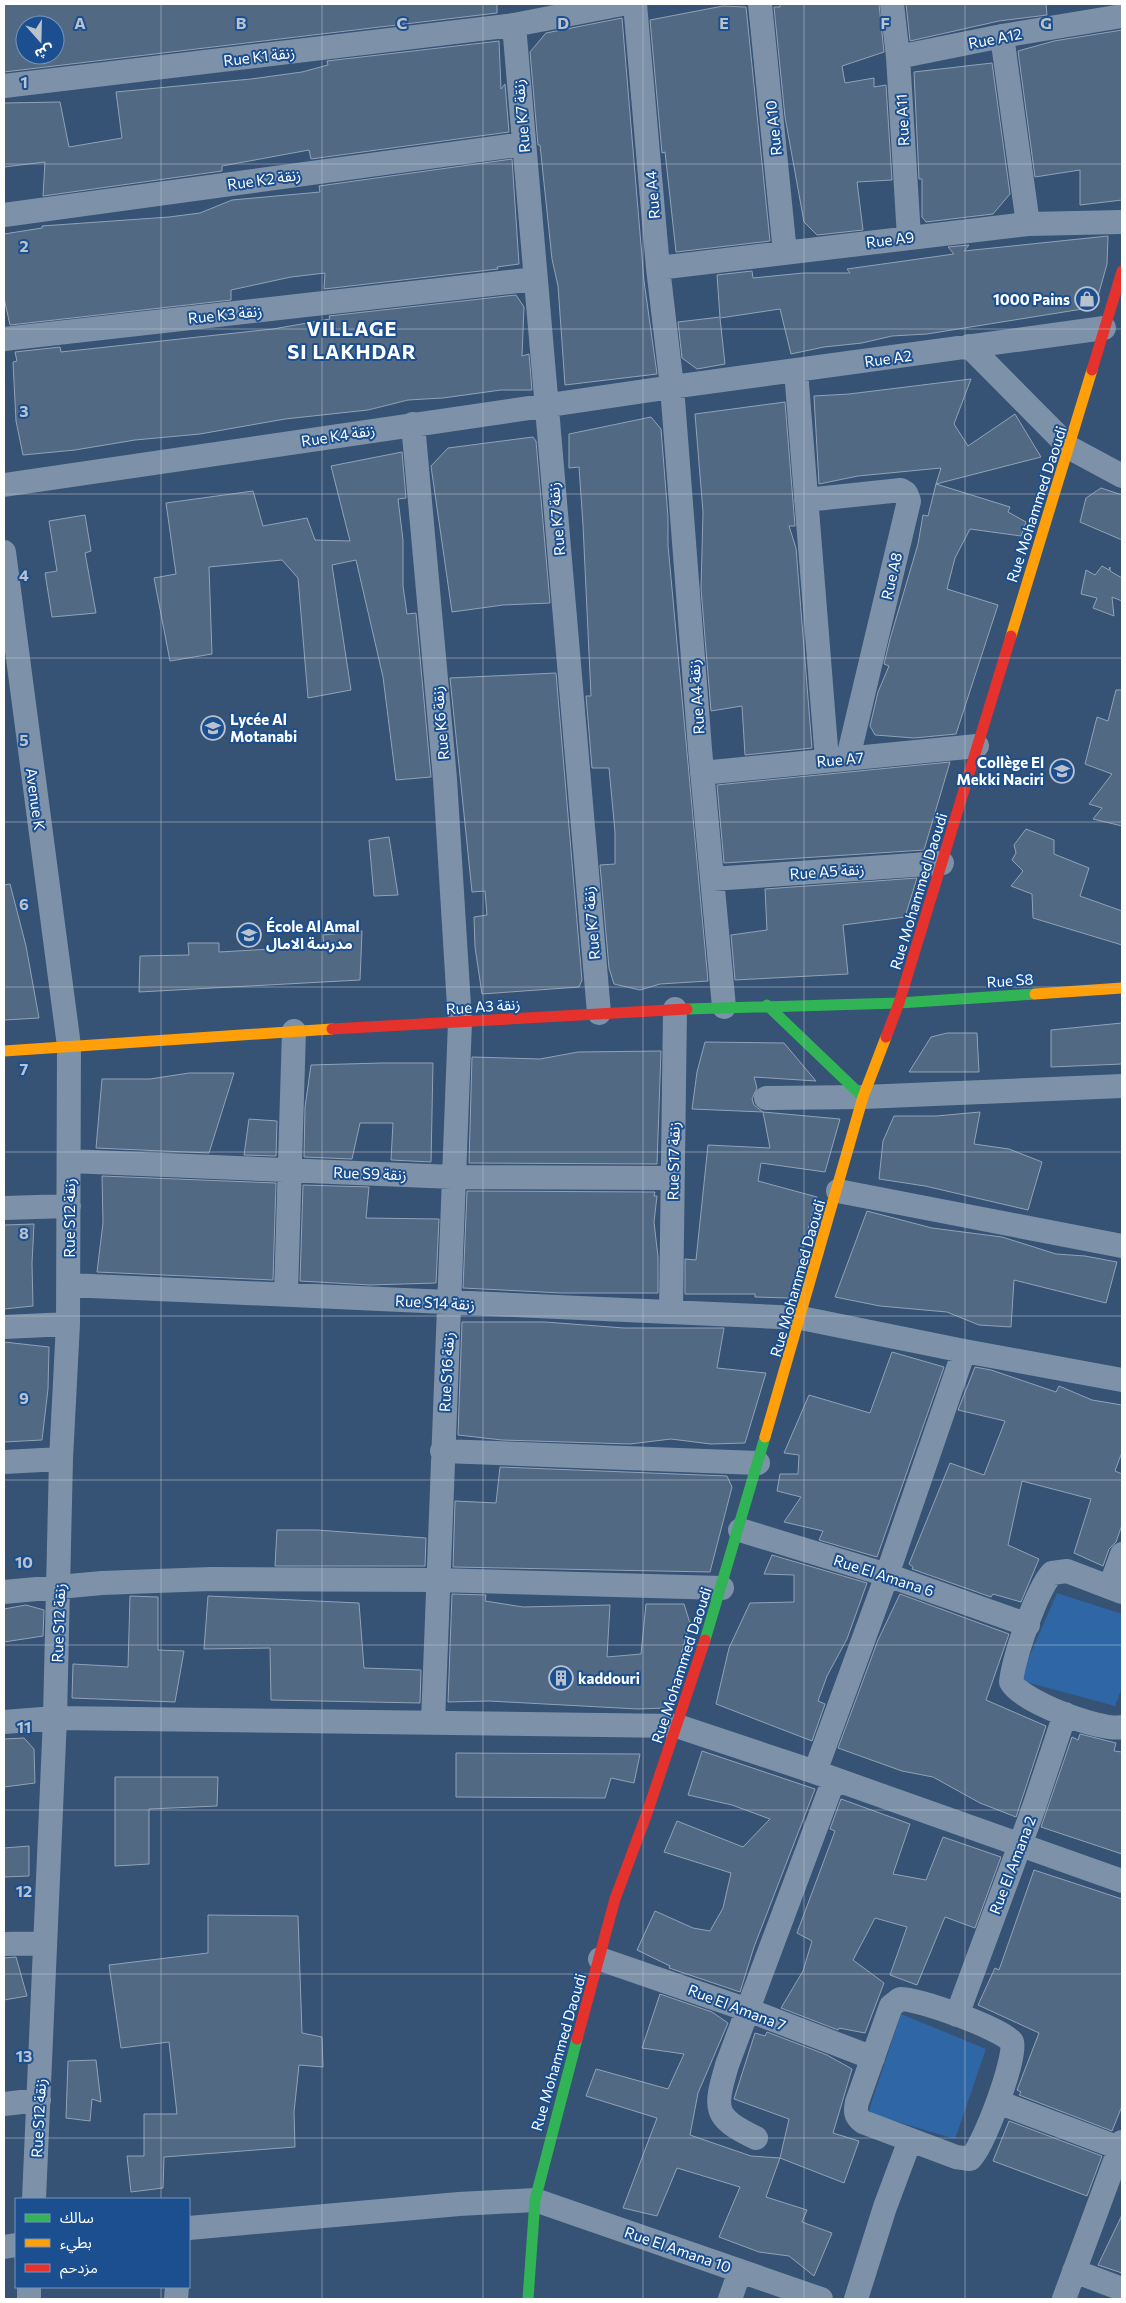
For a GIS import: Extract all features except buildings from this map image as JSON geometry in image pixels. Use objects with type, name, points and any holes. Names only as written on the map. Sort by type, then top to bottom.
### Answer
[{"type":"street","name":"Rue K1 زنقة","points":[[4,86],[514,26],[622,4]]},
{"type":"street","name":"Rue A4","points":[[635,4],[658,268],[672,387]]},
{"type":"street","name":"Rue A10","points":[[760,4],[786,253]]},
{"type":"street","name":"Rue A11","points":[[892,4],[898,57],[908,237]]},
{"type":"street","name":"Rue A12","points":[[898,57],[1002,36],[1122,16]]},
{"type":"street","name":"Rue K7 زنقة","points":[[514,26],[599,1013]]},
{"type":"street","points":[[1002,36],[1028,224]]},
{"type":"street","name":"Rue K2 زنقة","points":[[4,215],[523,144]]},
{"type":"street","name":"Rue A9","points":[[658,268],[1028,224],[1122,222]]},
{"type":"street","name":"Rue Mohammed Daoudi","points":[[528,2299],[535,2200],[550,2135],[615,1899],[677,1726],[722,1588],[838,1192],[863,1097],[899,1003],[1039,537],[1070,448],[1122,271]]},
{"type":"street","name":"Rue K3 زنقة","points":[[4,339],[536,279]]},
{"type":"street","name":"Rue A2","points":[[672,387],[1104,328]]},
{"type":"street","points":[[969,346],[1070,448],[1122,476]]},
{"type":"street","points":[[796,371],[806,500],[837,759]]},
{"type":"street","name":"Rue K4 زنقة","points":[[4,485],[672,387]]},
{"type":"street","name":"Rue A4 زنقة","points":[[672,387],[702,773],[724,1007]]},
{"type":"street","name":"Rue K6 زنقة","points":[[413,424],[444,770],[460,1022]]},
{"type":"street","name":"Rue A8","points":[[806,500],[900,490],[906,493],[909,501],[837,759]]},
{"type":"street","name":"Avenue K","points":[[4,552],[69,1046]]},
{"type":"street","name":"Rue A7","points":[[702,773],[977,746]]},
{"type":"street","name":"Rue A5 زنقة","points":[[712,879],[942,863]]},
{"type":"street","name":"Rue S8","points":[[899,1003],[1122,988]]},
{"type":"street","name":"Rue A3 زنقة","points":[[4,1051],[599,1013],[724,1007],[899,1003]]},
{"type":"street","points":[[767,1006],[863,1097]]},
{"type":"street","name":"Rue S17 زنقة","points":[[671,1312],[675,1009]]},
{"type":"street","name":"Rue S16 زنقة","points":[[434,1722],[437,1580],[460,1022]]},
{"type":"street","points":[[286,1293],[294,1031]]},
{"type":"street","name":"Rue S12 زنقة","points":[[34,2198],[55,1718],[61,1459],[68,1324],[69,1046]]},
{"type":"street","points":[[766,1098],[863,1097],[1122,1086]]},
{"type":"street","name":"Rue S9 زنقة","points":[[69,1161],[453,1177],[672,1178]]},
{"type":"street","points":[[838,1192],[1122,1246]]},
{"type":"street","points":[[4,1208],[69,1206]]},
{"type":"street","name":"Rue S14 زنقة","points":[[69,1284],[801,1318],[1122,1380]]},
{"type":"street","points":[[4,1328],[68,1324]]},
{"type":"street","points":[[756,2138],[734,2127],[724,2119],[718,2108],[718,2094],[748,2010],[887,1575],[964,1351]]},
{"type":"street","points":[[442,1451],[758,1463]]},
{"type":"street","points":[[4,1462],[61,1459]]},
{"type":"street","name":"Rue El Amana 6","points":[[740,1530],[887,1575],[1028,1625]]},
{"type":"street","points":[[1122,1554],[1116,1589],[1067,1571],[1052,1573],[1043,1585],[1028,1625],[1011,1682],[1015,1689],[1024,1695],[1065,1714],[1109,1727],[1122,1726]]},
{"type":"street","points":[[4,1592],[163,1580],[437,1580],[722,1588]]},
{"type":"street","name":"Rue El Amana 2","points":[[957,2015],[1020,1846],[1065,1714]]},
{"type":"street","points":[[4,1722],[55,1718],[677,1726],[824,1775],[1122,1881]]},
{"type":"street","points":[[4,1944],[45,1943]]},
{"type":"street","name":"Rue El Amana 7","points":[[600,1959],[748,2010],[873,2058]]},
{"type":"street","points":[[907,1999],[957,2015],[1001,2033],[1012,2042],[1013,2052],[998,2102],[980,2147],[970,2159],[956,2157],[863,2122],[855,2112],[873,2058],[895,2002],[907,1999]]},
{"type":"street","points":[[4,2104],[39,2100]]},
{"type":"street","points":[[998,2102],[1122,2147],[1064,2299]]},
{"type":"street","points":[[856,2299],[885,2207],[910,2140]]},
{"type":"street","points":[[190,2228],[459,2204],[535,2200]]},
{"type":"street","name":"Rue El Amana 10","points":[[535,2200],[821,2299]]},
{"type":"street","points":[[730,2299],[740,2271]]},
{"type":"street","points":[[1074,2271],[1122,2290]]},
{"type":"shaded area","points":[[1057,1593],[1122,1614],[1122,1687],[1115,1706],[1019,1680]]},
{"type":"shaded area","points":[[901,2014],[986,2049],[955,2139],[868,2113]]},
{"type":"traffic: fast","points":[[687,1009],[899,1003],[1035,994]]},
{"type":"traffic: fast","points":[[767,1005],[863,1097]]},
{"type":"traffic: fast","points":[[705,1640],[765,1437]]},
{"type":"traffic: fast","points":[[528,2299],[535,2200],[577,2039]]},
{"type":"traffic: slow","points":[[1011,636],[1092,370]]},
{"type":"traffic: slow","points":[[1035,994],[1122,988]]},
{"type":"traffic: slow","points":[[4,1051],[332,1029]]},
{"type":"traffic: slow","points":[[765,1437],[863,1097],[886,1037]]},
{"type":"traffic: jam","points":[[1092,370],[1122,271]]},
{"type":"traffic: jam","points":[[886,1037],[899,1003],[1011,636]]},
{"type":"traffic: jam","points":[[332,1029],[687,1009]]},
{"type":"traffic: jam","points":[[577,2039],[615,1899],[646,1816],[705,1640]]},
{"type":"place","name":"1000 Pains","points":[[1087,299]]},
{"type":"place","name":"Lycée Al Motanabi","points":[[213,728]]},
{"type":"place","name":"Collège El Mekki Naciri","points":[[1062,771]]},
{"type":"place","name":"École Al Amal مدرسة الامال","points":[[249,935]]},
{"type":"place","name":"kaddouri","points":[[561,1678]]},
{"type":"district","name":"VILLAGE SI LAKHDAR","points":[[352,340]]}]
